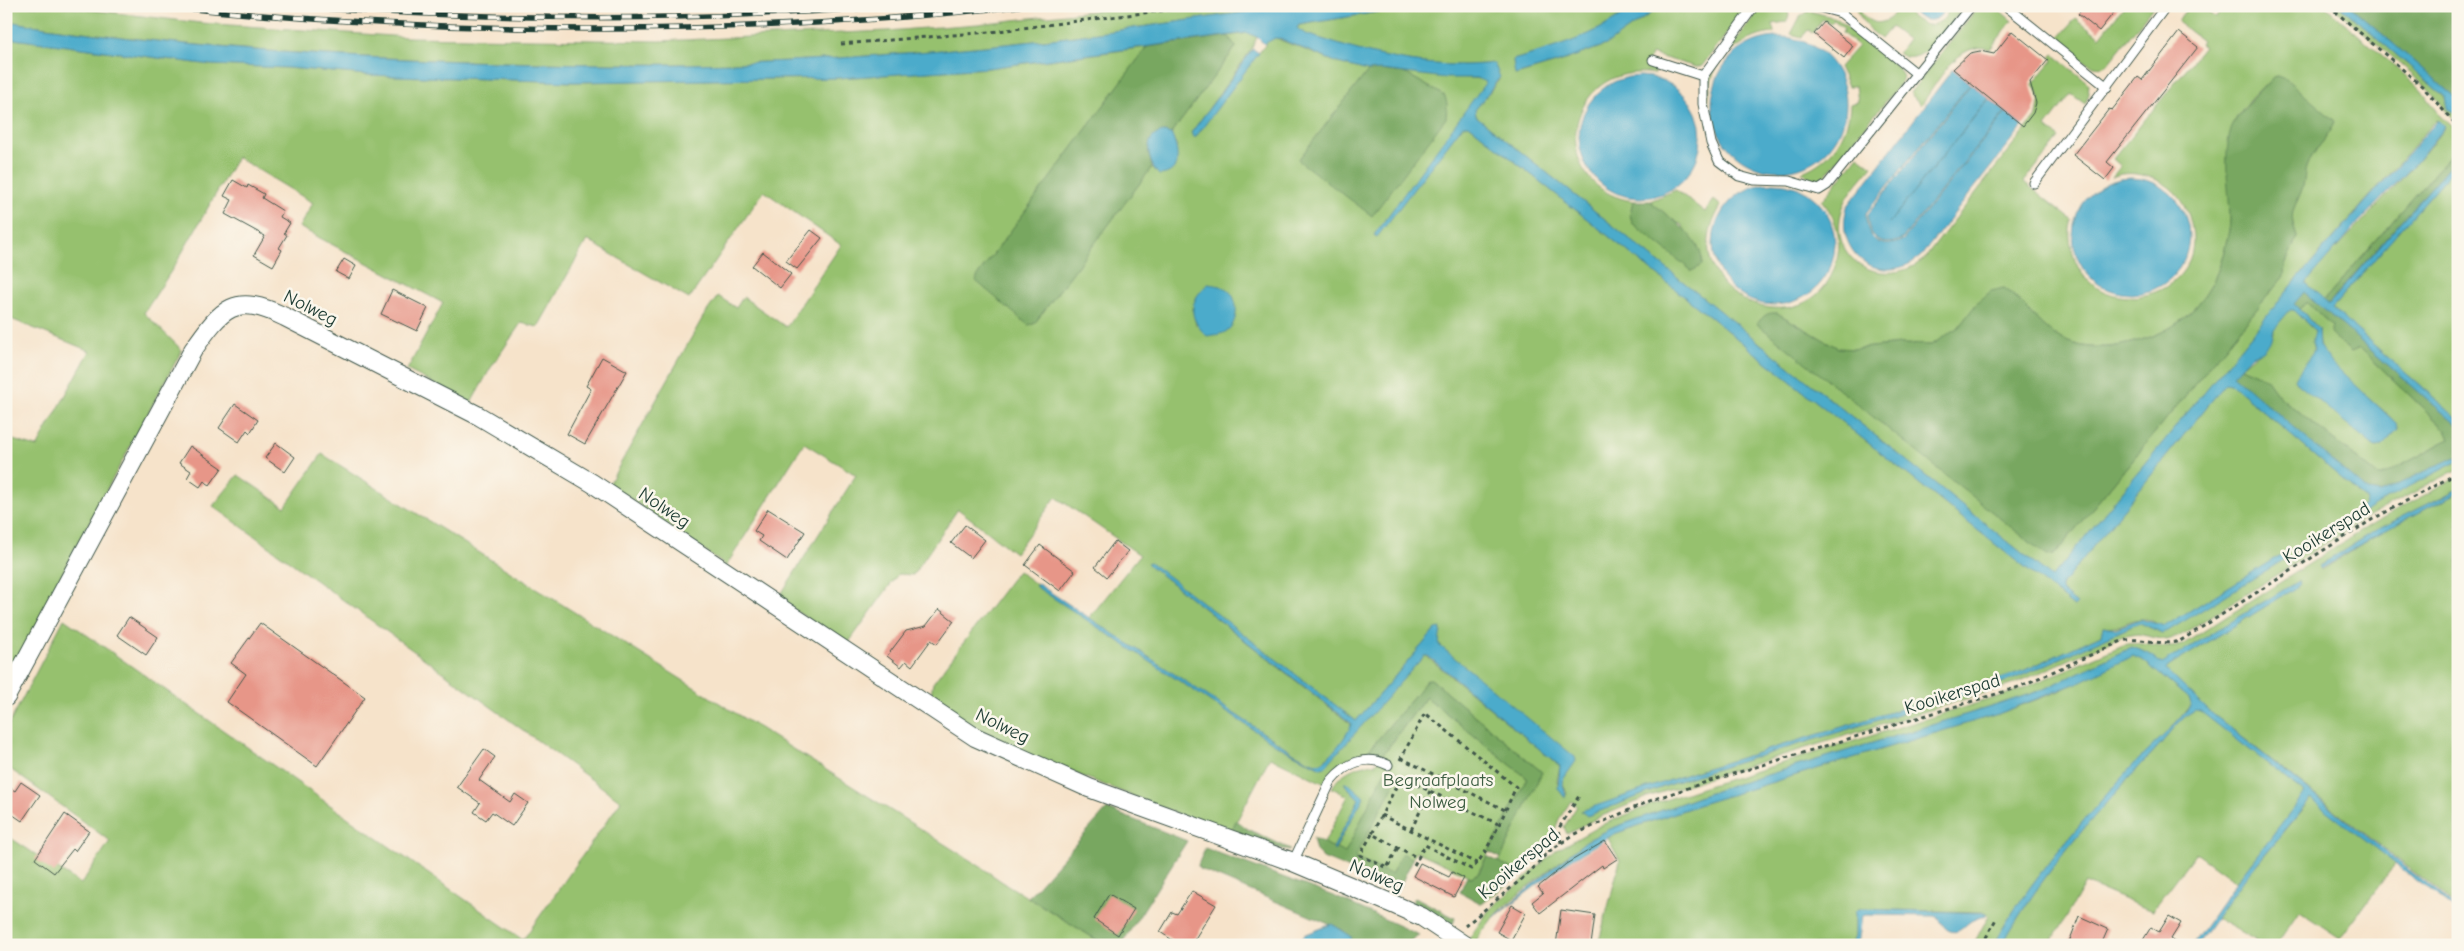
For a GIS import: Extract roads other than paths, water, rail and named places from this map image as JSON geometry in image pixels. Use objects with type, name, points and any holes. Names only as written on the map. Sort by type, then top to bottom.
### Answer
[{"type":"street","name":"Nolweg","points":[[8,687],[194,350],[217,318],[227,310],[243,304],[254,304],[284,317],[479,416],[584,478],[974,737],[1089,788],[1293,862],[1413,913],[1458,941]]},
{"type":"lane","points":[[1754,6],[1703,76],[1703,104],[1715,155],[1724,166],[1747,179],[1789,181],[1818,190],[1827,185],[1971,6]]},
{"type":"lane","points":[[1815,6],[1842,10],[1917,74]]},
{"type":"lane","points":[[2006,6],[2107,87]]},
{"type":"lane","points":[[2034,183],[2166,6]]},
{"type":"lane","points":[[1653,60],[1703,76]]},
{"type":"lane","points":[[1293,862],[1331,781],[1338,773],[1355,762],[1370,758],[1388,765]]},
{"type":"water","points":[[1288,6],[1414,6],[1299,25],[1297,28],[1310,36],[1366,52],[1408,61],[1451,65],[1494,63],[1500,77],[1475,110],[1476,116],[2052,577],[2294,283],[2439,119],[2445,126],[2414,165],[2358,223],[2306,283],[2329,304],[2458,157],[2458,164],[2332,308],[2458,419],[2458,426],[2304,292],[2294,304],[2318,329],[2319,346],[2331,362],[2396,423],[2398,429],[2382,446],[2375,447],[2298,384],[2295,379],[2314,351],[2312,343],[2315,331],[2293,310],[2290,310],[2274,329],[2272,340],[2262,351],[2252,355],[2233,375],[2367,491],[2380,493],[2453,458],[2456,457],[2458,461],[2386,499],[2306,547],[2304,541],[2364,506],[2367,500],[2231,384],[2226,383],[2061,586],[2061,591],[2077,604],[2074,607],[1469,125],[1463,125],[1377,237],[1374,235],[1486,82],[1476,78],[1446,78],[1381,70],[1368,71],[1338,63],[1280,39],[1275,38],[1264,44],[1257,37],[1247,33],[988,68],[838,78],[574,82],[368,75],[288,68],[211,65],[6,38],[6,21],[128,38],[250,50],[373,58],[537,63],[743,63],[935,51],[1017,43]]},
{"type":"water","points":[[1635,6],[1661,6],[1606,45],[1515,75],[1513,60],[1561,45],[1591,33],[1620,17]]},
{"type":"water","points":[[1911,6],[1945,6],[1939,17],[1934,20],[1928,20],[1918,16]]},
{"type":"water","points":[[2340,6],[2350,6],[2458,100],[2458,112],[2454,113],[2447,108],[2445,97]]},
{"type":"water","points":[[1779,37],[1805,42],[1827,56],[1841,78],[1846,104],[1841,130],[1827,152],[1805,166],[1779,171],[1753,166],[1731,152],[1717,130],[1712,104],[1717,78],[1731,56],[1753,42]]},
{"type":"water","points":[[1253,49],[1259,53],[1195,138],[1191,133]]},
{"type":"water","points":[[1953,69],[1970,84],[1866,213],[1868,229],[1875,240],[1887,244],[1903,240],[2006,112],[2023,126],[1921,256],[1906,265],[1891,269],[1877,268],[1864,262],[1854,252],[1847,240],[1845,224],[1847,207]]},
{"type":"water","points":[[1640,76],[1663,81],[1683,94],[1696,114],[1701,137],[1696,160],[1683,180],[1663,193],[1640,198],[1617,193],[1597,180],[1584,160],[1579,137],[1584,114],[1597,94],[1617,81]]},
{"type":"water","points":[[1971,84],[1989,98],[1889,223],[1989,99],[2005,112],[1902,239],[1887,243],[1881,242],[1876,239],[1869,229],[1868,214]]},
{"type":"water","points":[[1164,132],[1171,134],[1174,140],[1177,160],[1172,170],[1167,174],[1159,175],[1152,164],[1149,144],[1157,134]]},
{"type":"water","points":[[2131,178],[2153,183],[2172,195],[2184,214],[2189,236],[2184,258],[2172,277],[2153,289],[2131,294],[2109,289],[2090,277],[2078,258],[2073,236],[2078,214],[2090,195],[2109,183]]},
{"type":"water","points":[[1774,183],[1797,188],[1817,201],[1830,221],[1835,244],[1830,267],[1817,287],[1797,300],[1774,305],[1751,300],[1731,287],[1718,267],[1713,244],[1718,221],[1731,201],[1751,188]]},
{"type":"water","points":[[1208,284],[1220,286],[1228,290],[1235,302],[1236,314],[1232,326],[1228,330],[1221,334],[1207,336],[1196,323],[1193,310],[1194,303],[1201,290]]},
{"type":"water","points":[[2458,489],[2458,492],[2382,532],[2320,569],[2319,566],[2380,528]]},
{"type":"water","points":[[2282,554],[2285,559],[2163,633],[2139,623],[2014,679],[1684,779],[1587,816],[1581,811],[1691,773],[2025,670],[2101,635],[2103,627],[2114,629],[2140,619],[2165,626]]},
{"type":"water","points":[[1150,562],[1356,721],[1436,629],[1441,628],[1439,645],[1575,757],[1576,761],[1562,781],[1566,796],[1564,797],[1558,788],[1560,766],[1428,656],[1424,656],[1325,767],[1321,768],[1278,746],[1035,586],[1038,584],[1294,753],[1317,763],[1324,761],[1344,738],[1351,723],[1147,563]]},
{"type":"water","points":[[2298,581],[2299,584],[2292,590],[2166,670],[2209,711],[2453,905],[2458,903],[2458,912],[2311,799],[2240,884],[2197,945],[2192,945],[2239,878],[2305,793],[2200,711],[2195,710],[2180,722],[2094,817],[2035,892],[2002,945],[1993,945],[2022,899],[2072,834],[2133,765],[2178,721],[2191,704],[2190,700],[2144,661],[2133,656],[2082,681],[1998,714],[1704,803],[1614,834],[1567,862],[1493,918],[1586,841],[1610,829],[1718,790],[2042,690],[2132,647],[2148,653],[2162,664]]},
{"type":"water","points":[[1344,783],[1348,783],[1364,797],[1334,850],[1333,848],[1359,799]]},
{"type":"water","points":[[1858,909],[1987,913],[1985,916],[1973,920],[1956,932],[1948,930],[1939,918],[1934,916],[1866,915],[1862,916],[1858,945],[1852,945],[1855,936],[1855,912]]},
{"type":"water","points":[[1332,924],[1351,936],[1352,945],[1302,945],[1301,941],[1304,935]]},
{"type":"railway","points":[[163,6],[377,23],[591,29],[699,28],[806,24],[1019,6]]},
{"type":"railway","points":[[292,6],[442,15],[592,18],[743,15],[893,6]]},
{"type":"park label","name":"Begraafplaats Nolweg","points":[[1438,790]]}]
